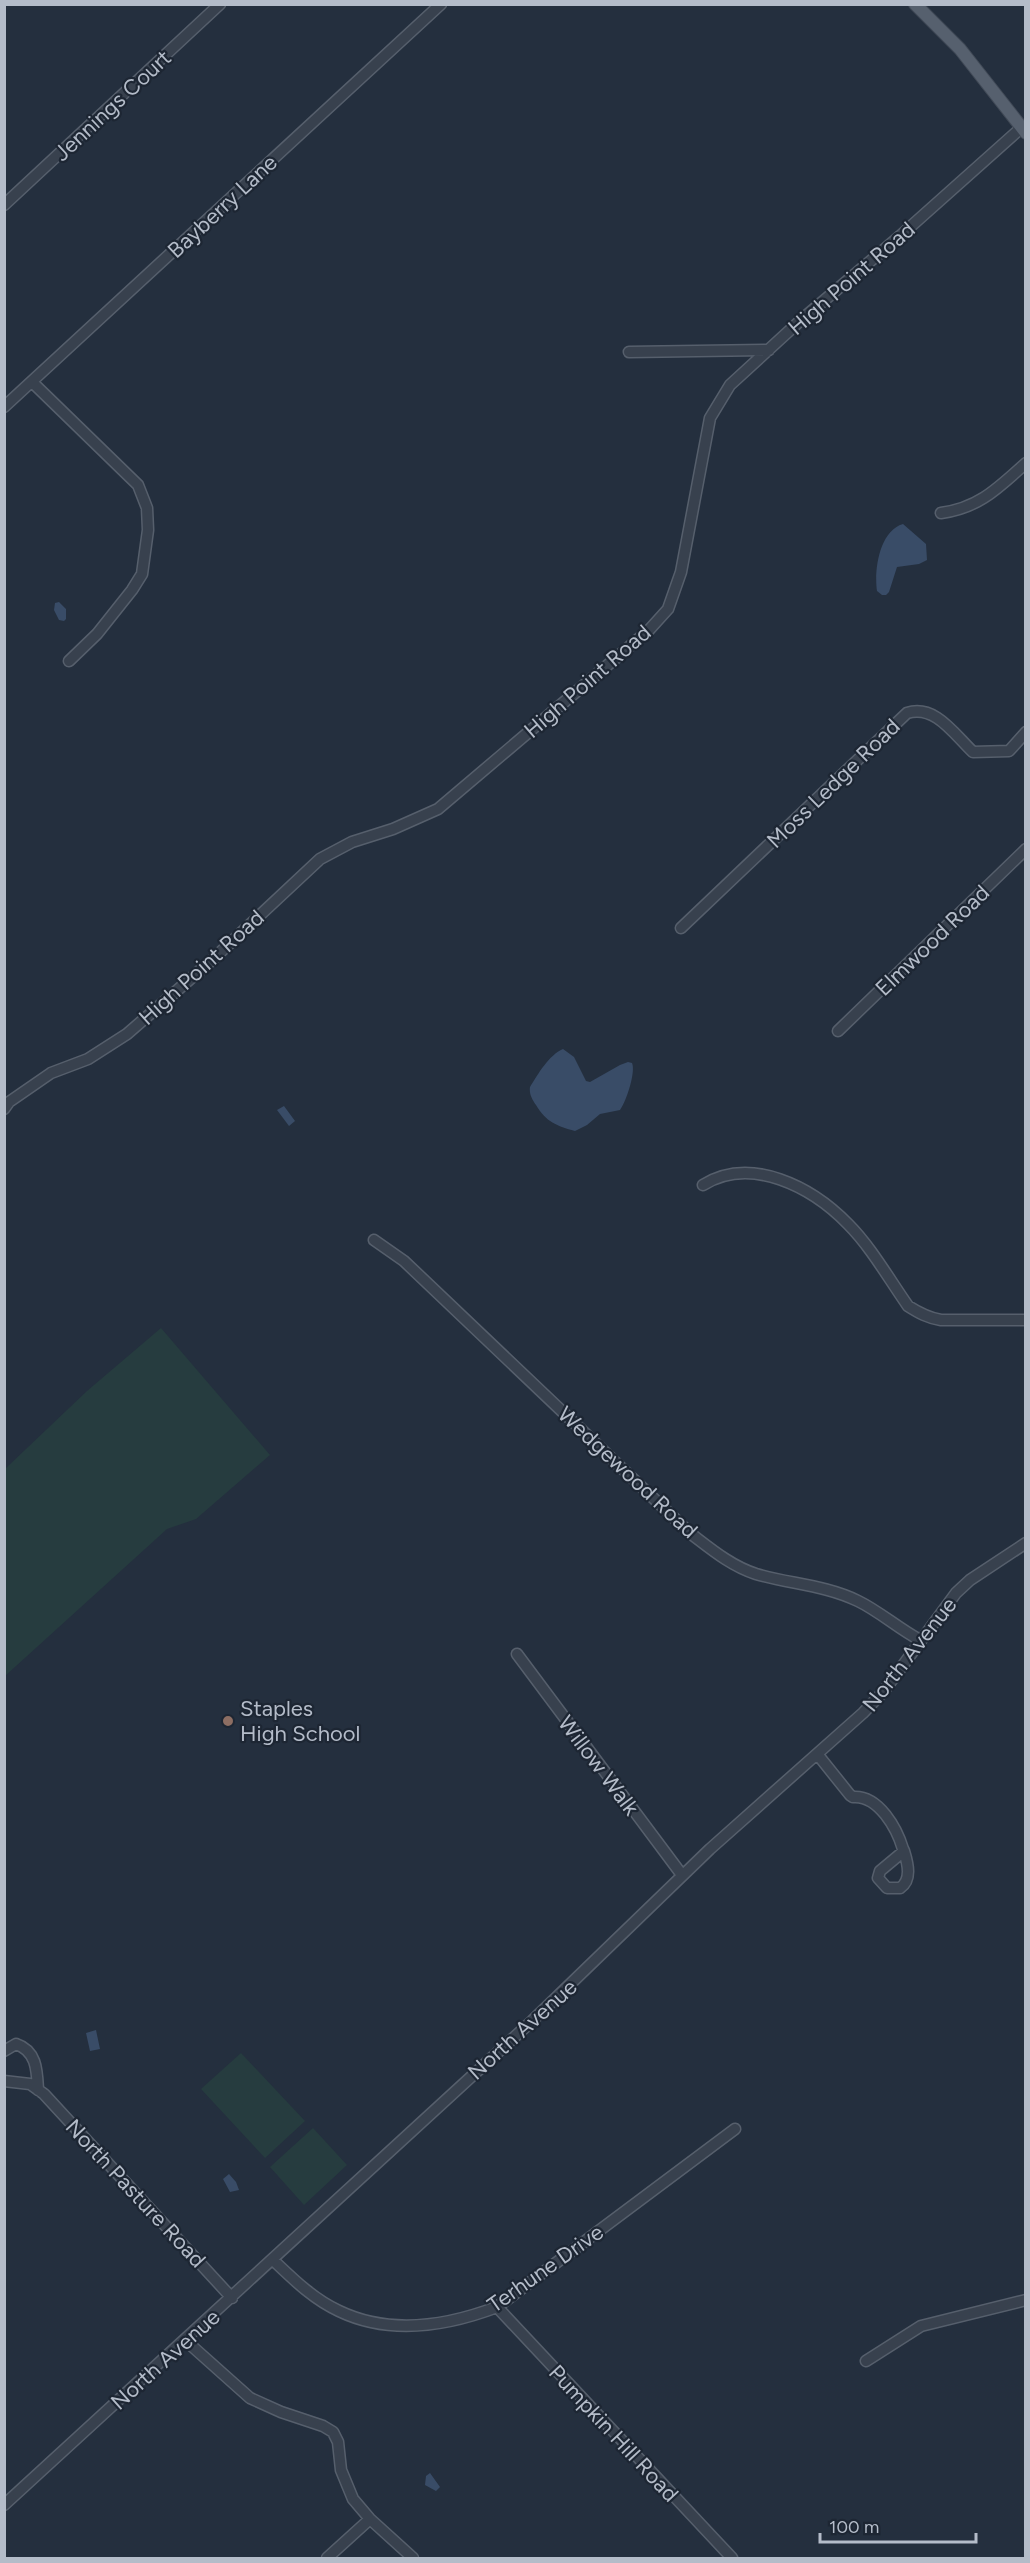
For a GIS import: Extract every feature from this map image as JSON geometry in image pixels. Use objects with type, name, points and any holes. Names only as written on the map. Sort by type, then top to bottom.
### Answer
[{"type":"main road","points":[[915,4],[960,48],[1023,130]]},
{"type":"street","name":"Jennings Court","points":[[4,205],[220,4]]},
{"type":"street","name":"Bayberry Lane","points":[[4,407],[441,4]]},
{"type":"street","name":"High Point Road","points":[[4,1109],[20,1094],[51,1073],[88,1059],[127,1034],[212,960],[320,859],[343,846],[393,829],[438,809],[649,630],[668,609],[681,572],[710,418],[730,385],[1023,130]]},
{"type":"street","points":[[628,352],[769,350]]},
{"type":"street","points":[[32,382],[138,485],[147,508],[148,530],[142,574],[97,634],[69,661]]},
{"type":"street","points":[[941,513],[955,511],[987,497],[1026,463]]},
{"type":"street","name":"Moss Ledge Road","points":[[681,928],[907,713],[922,710],[934,714],[973,752],[1009,751],[1026,732]]},
{"type":"street","name":"Elmwood Road","points":[[838,1031],[1026,849]]},
{"type":"street","points":[[703,1185],[716,1177],[728,1174],[758,1174],[780,1178],[826,1204],[849,1224],[908,1306],[919,1313],[941,1320],[1026,1320]]},
{"type":"street","name":"Wedgewood Road","points":[[374,1240],[404,1261],[449,1302],[690,1533],[710,1548],[736,1565],[754,1573],[815,1586],[859,1601],[920,1641]]},
{"type":"street","name":"North Avenue","points":[[4,2505],[232,2298],[607,1951],[682,1875],[818,1755],[877,1698],[942,1609],[970,1580],[1026,1543]]},
{"type":"street","name":"Willow Walk","points":[[517,1654],[682,1875]]},
{"type":"street","points":[[818,1755],[850,1795],[861,1797],[879,1808],[900,1837],[904,1851]]},
{"type":"street","points":[[4,2051],[16,2044],[22,2046],[30,2054],[36,2064],[38,2090]]},
{"type":"street","points":[[4,2081],[30,2084],[38,2090]]},
{"type":"street","name":"North Pasture Road","points":[[38,2090],[232,2298]]},
{"type":"street","name":"Terhune Drive","points":[[273,2260],[309,2293],[339,2312],[385,2324],[410,2326],[446,2323],[497,2307],[735,2128]]},
{"type":"street","points":[[866,2361],[921,2326],[1026,2300]]},
{"type":"street","name":"Pumpkin Hill Road","points":[[497,2307],[732,2559]]},
{"type":"street","points":[[185,2340],[250,2398],[333,2432],[338,2442],[341,2470],[348,2491],[370,2519],[413,2559]]},
{"type":"street","points":[[327,2559],[370,2519]]},
{"type":"green space","points":[[161,1328],[270,1455],[196,1519],[167,1529],[5,1676],[5,1469],[87,1391]]},
{"type":"green space","points":[[241,2053],[305,2121],[265,2158],[201,2089]]},
{"type":"green space","points":[[313,2128],[347,2165],[304,2205],[270,2167]]},
{"type":"water","points":[[903,524],[926,544],[927,560],[919,564],[897,567],[889,592],[882,595],[877,591],[876,583],[880,553],[888,535]]},
{"type":"water","points":[[59,602],[66,609],[64,621],[59,620],[54,610],[55,603]]},
{"type":"water","points":[[563,1049],[574,1057],[586,1081],[590,1082],[620,1065],[632,1063],[633,1073],[630,1087],[620,1110],[600,1114],[575,1131],[557,1125],[544,1116],[532,1099],[530,1087],[549,1060]]},
{"type":"water","points":[[284,1106],[295,1121],[289,1126],[277,1110]]},
{"type":"water","points":[[96,2030],[100,2049],[90,2051],[86,2033]]},
{"type":"water","points":[[229,2174],[239,2190],[230,2192],[223,2179]]},
{"type":"water","points":[[430,2473],[440,2487],[436,2491],[425,2485],[426,2476]]},
{"type":"place","name":"Staples High School","points":[[228,1721]]}]
